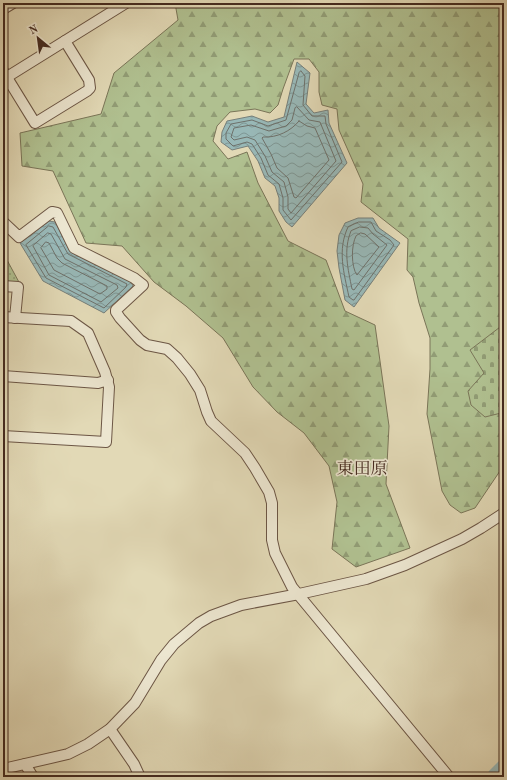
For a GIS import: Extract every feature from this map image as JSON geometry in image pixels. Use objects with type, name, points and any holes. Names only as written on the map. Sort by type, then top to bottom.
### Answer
[{"type":"street","points":[[3,9],[13,3]]},
{"type":"street","points":[[65,41],[90,80],[90,88],[34,123],[5,74],[65,41],[126,3]]},
{"type":"street","points":[[3,222],[19,237],[52,212],[57,213],[74,248],[134,278],[143,285],[116,310],[116,312],[140,340],[147,345],[168,349],[190,374],[200,390],[211,421],[245,454],[266,486],[272,503],[272,540],[275,553],[292,587],[449,777]]},
{"type":"street","points":[[3,286],[18,287],[15,318]]},
{"type":"street","points":[[3,317],[71,321],[88,333],[108,380],[109,394],[106,442],[3,436]]},
{"type":"street","points":[[3,376],[98,383],[108,380]]},
{"type":"street","points":[[3,769],[68,754],[110,729],[139,697],[161,660],[174,644],[199,623],[220,612],[241,605],[299,594],[366,578],[406,566],[462,539],[504,513]]},
{"type":"street","points":[[110,729],[134,764],[140,777]]},
{"type":"street","points":[[25,764],[33,777]]},
{"type":"green space","points":[[175,3],[504,3],[504,465],[475,508],[461,513],[450,505],[442,491],[427,414],[430,369],[430,338],[419,303],[413,277],[407,270],[408,239],[361,202],[363,184],[339,130],[337,109],[322,105],[319,92],[319,72],[309,59],[294,59],[278,105],[270,113],[255,109],[230,112],[217,126],[213,141],[228,159],[247,152],[258,183],[288,241],[326,260],[345,311],[375,325],[389,426],[386,484],[410,548],[356,567],[332,549],[337,502],[329,466],[304,433],[277,412],[253,387],[223,338],[186,306],[154,282],[122,246],[86,243],[53,171],[22,166],[20,133],[101,114],[114,73],[178,20]]},
{"type":"green space","points":[[3,256],[7,260],[20,284],[3,283]]},
{"type":"green space","points":[[504,324],[504,409],[501,413],[485,417],[471,405],[468,391],[484,373],[470,350]]},
{"type":"water","points":[[297,62],[310,73],[306,104],[314,113],[328,110],[329,123],[347,163],[292,227],[286,222],[279,211],[279,198],[275,186],[265,178],[258,161],[248,146],[232,150],[221,142],[222,132],[227,121],[252,116],[268,122],[284,117]]},
{"type":"water","points":[[358,218],[373,218],[379,228],[400,243],[354,307],[345,300],[337,251],[339,235],[345,223]]},
{"type":"water","points":[[49,221],[55,222],[70,251],[131,282],[133,286],[104,313],[43,281],[20,243]]},
{"type":"waterway","points":[[495,777],[504,768]]},
{"type":"district","name":"東田原","points":[[362,469]]}]
